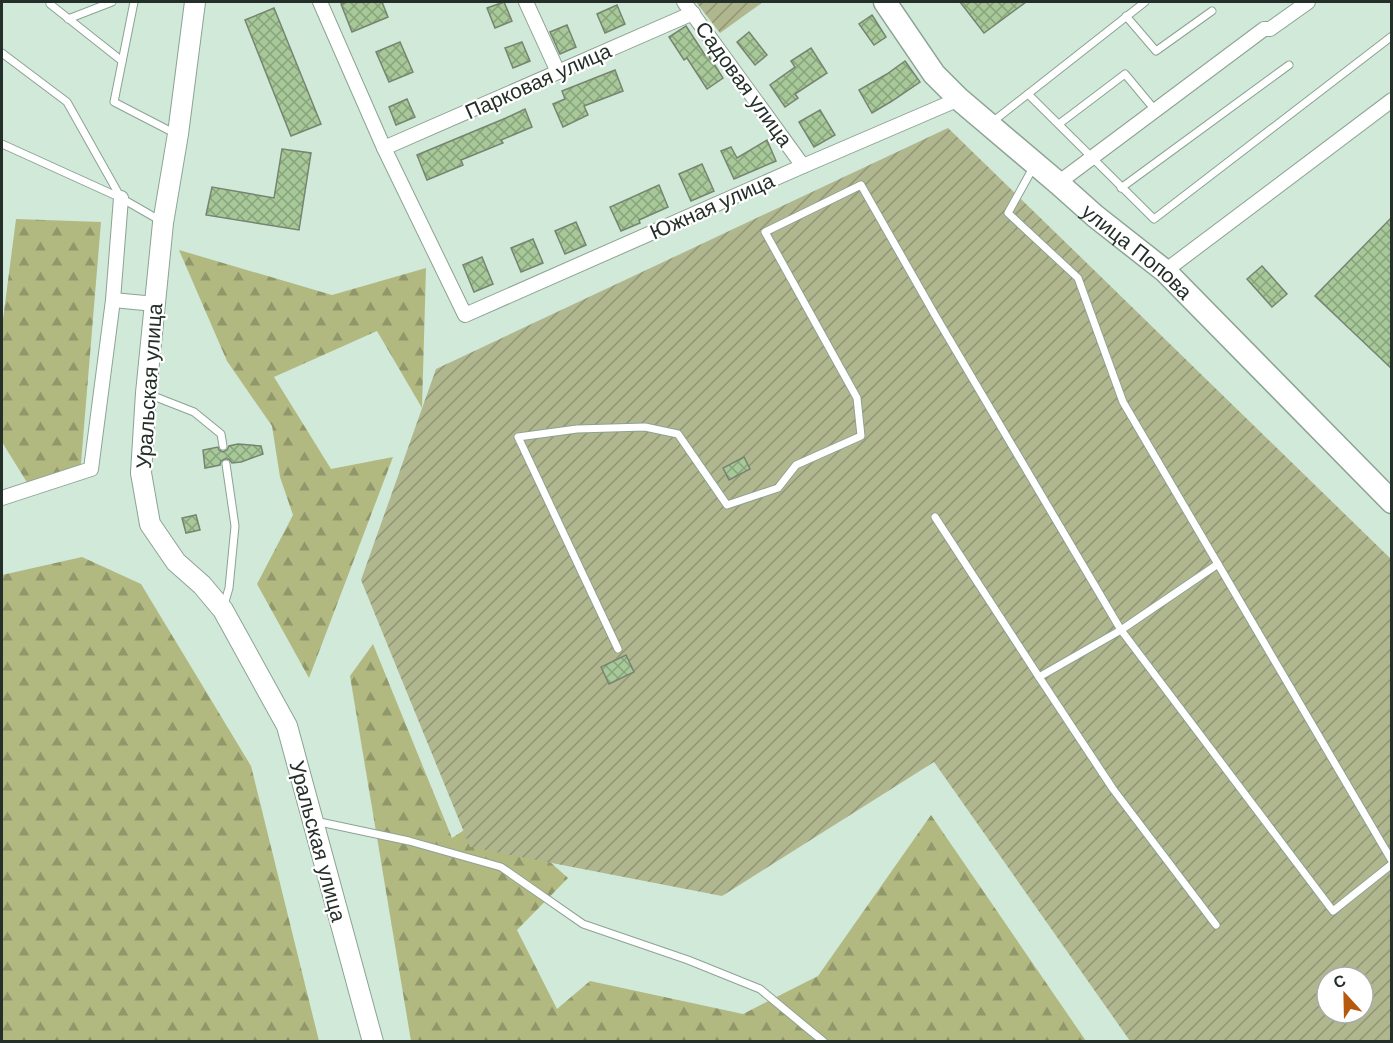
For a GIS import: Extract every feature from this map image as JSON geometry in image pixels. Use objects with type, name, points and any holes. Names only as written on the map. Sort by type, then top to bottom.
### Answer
[{"type":"main road","name":"улица Попова","points":[[885,2],[934,74],[959,99],[1095,216],[1165,271],[1392,502]]},
{"type":"street","name":"Уральская улица","points":[[195,2],[178,134],[163,223],[146,393],[141,473],[150,524],[176,562],[202,585],[223,610],[287,726],[373,1041]]},
{"type":"street","points":[[320,2],[384,148]]},
{"type":"street","points":[[526,2],[558,72]]},
{"type":"street","name":"Садовая улица","points":[[684,2],[803,166]]},
{"type":"street","points":[[1058,183],[1264,29],[1270,29],[1308,2]]},
{"type":"street","name":"Парковая улица","points":[[384,148],[693,13]]},
{"type":"street","name":"Южная улица","points":[[384,148],[465,315],[959,99]]},
{"type":"street","points":[[1165,271],[1392,100]]},
{"type":"street","points":[[2,498],[91,469],[113,300],[121,198]]},
{"type":"street","points":[[113,300],[155,304]]},
{"type":"lane","points":[[68,19],[112,2]]},
{"type":"lane","points":[[134,2],[114,102],[178,134]]},
{"type":"lane","points":[[989,125],[1145,2]]},
{"type":"lane","points":[[50,4],[122,61]]},
{"type":"lane","points":[[1126,16],[1156,51],[1212,11]]},
{"type":"lane","points":[[1029,94],[1154,219],[1392,36]]},
{"type":"lane","points":[[2,53],[67,102],[121,198]]},
{"type":"lane","points":[[1121,188],[1289,65]]},
{"type":"lane","points":[[1059,124],[1125,74],[1155,111]]},
{"type":"lane","points":[[2,144],[121,198],[163,223]]},
{"type":"lane","points":[[618,649],[518,437],[577,429],[622,428],[645,428],[678,434],[727,505],[778,488],[796,465],[861,436],[857,398],[765,232],[861,185],[1121,630],[1334,911],[1392,863],[1123,402],[1077,278],[1008,213],[1036,164]]},
{"type":"lane","points":[[146,393],[194,412],[221,434],[223,446]]},
{"type":"lane","points":[[223,610],[229,588],[236,526],[226,464]]},
{"type":"lane","points":[[935,516],[1113,789],[1216,925]]},
{"type":"lane","points":[[1039,677],[1121,630],[1218,564]]},
{"type":"lane","points":[[313,820],[409,842],[501,867],[583,924],[688,960],[760,989],[824,1041]]},
{"type":"green space","points":[[696,2],[763,2],[720,33]]},
{"type":"green space","points":[[948,128],[1391,559],[1391,1041],[1130,1041],[934,762],[722,896],[470,847],[361,580],[436,369]]},
{"type":"green space","points":[[16,219],[101,222],[80,475],[28,484],[2,442],[2,327]]},
{"type":"green space","points":[[179,250],[332,295],[426,268],[422,408],[377,331],[274,377],[331,469],[393,457],[309,678],[257,584],[293,515],[280,477],[272,426],[227,361]]},
{"type":"green space","points":[[82,557],[141,584],[251,766],[319,1041],[2,1041],[2,575]]},
{"type":"green space","points":[[373,644],[452,838],[493,811],[568,878],[517,930],[557,1009],[590,981],[743,1014],[818,976],[931,815],[1086,1041],[411,1041],[350,676]]},
{"type":"building","points":[[382,2],[388,17],[352,32],[341,4]]},
{"type":"building","points":[[504,2],[512,21],[495,28],[487,8]]},
{"type":"building","points":[[960,2],[1026,2],[984,33]]},
{"type":"building","points":[[617,5],[625,24],[605,33],[597,14]]},
{"type":"building","points":[[274,8],[321,124],[291,136],[245,20]]},
{"type":"building","points":[[872,15],[886,37],[874,45],[859,24]]},
{"type":"building","points":[[567,25],[576,47],[560,54],[550,32]]},
{"type":"building","points":[[686,26],[723,78],[707,89],[687,58],[684,60],[669,37]]},
{"type":"building","points":[[749,32],[767,55],[755,65],[737,42]]},
{"type":"building","points":[[400,42],[413,72],[389,82],[376,52]]},
{"type":"building","points":[[522,42],[530,61],[513,68],[505,48]]},
{"type":"building","points":[[811,48],[827,73],[795,94],[798,98],[785,107],[770,85],[795,67],[791,61]]},
{"type":"building","points":[[905,61],[920,82],[872,113],[859,90]]},
{"type":"building","points":[[615,70],[623,91],[584,106],[588,115],[563,127],[553,104],[565,99],[562,91]]},
{"type":"building","points":[[407,99],[415,117],[396,125],[389,107]]},
{"type":"building","points":[[525,109],[532,127],[501,140],[503,143],[461,160],[463,165],[427,180],[417,155]]},
{"type":"building","points":[[820,110],[835,135],[814,147],[799,122]]},
{"type":"building","points":[[767,140],[776,161],[734,179],[721,151],[731,147],[737,158]]},
{"type":"building","points":[[282,149],[311,153],[299,230],[206,215],[212,187],[274,198]]},
{"type":"building","points":[[702,164],[714,191],[691,201],[679,174]]},
{"type":"building","points":[[659,185],[668,207],[621,231],[610,207]]},
{"type":"building","points":[[1392,217],[1392,369],[1315,296]]},
{"type":"building","points":[[576,222],[586,245],[565,254],[555,231]]},
{"type":"building","points":[[533,239],[543,263],[521,272],[511,248]]},
{"type":"building","points":[[482,257],[493,284],[474,292],[463,265]]},
{"type":"building","points":[[1262,266],[1287,294],[1272,307],[1247,279]]},
{"type":"building","points":[[238,444],[261,446],[263,454],[241,462],[232,463],[229,459],[225,459],[220,465],[205,468],[203,450],[218,447],[223,452],[229,446]]},
{"type":"building","points":[[744,457],[750,469],[729,480],[723,468]]},
{"type":"building","points":[[196,515],[200,530],[186,533],[182,518]]},
{"type":"building","points":[[626,655],[634,672],[609,684],[601,667]]}]
